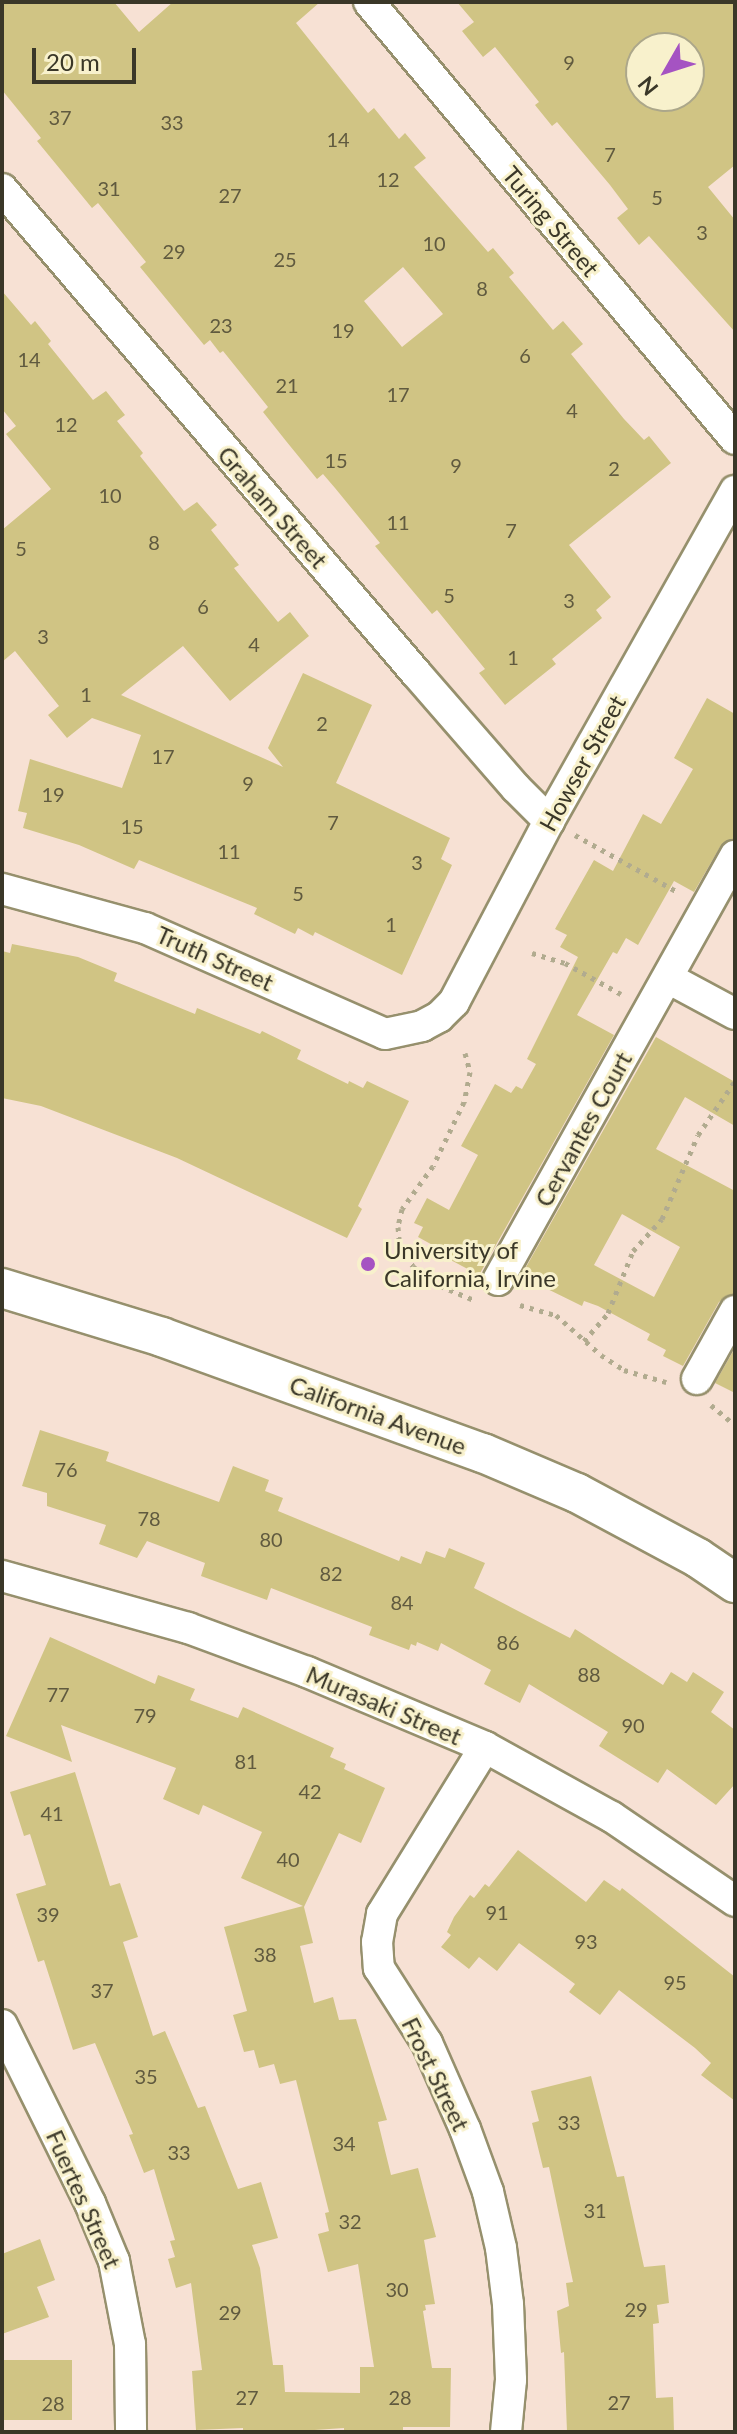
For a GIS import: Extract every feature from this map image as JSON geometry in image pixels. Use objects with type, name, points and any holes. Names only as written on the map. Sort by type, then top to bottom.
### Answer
[{"type":"street","name":"Turing Street","points":[[369,2],[735,439]]},
{"type":"street","name":"Graham Street","points":[[2,189],[416,673],[516,788],[549,821]]},
{"type":"street","name":"Howser Street","points":[[422,1026],[439,1017],[454,1002],[549,821],[735,491]]},
{"type":"street","name":"Cervantes Court","points":[[498,1280],[735,856]]},
{"type":"street","name":"Truth Street","points":[[2,889],[145,928],[385,1034],[422,1026]]},
{"type":"street","points":[[668,978],[735,1014]]},
{"type":"street","name":"California Avenue","points":[[2,1288],[162,1337],[483,1453],[577,1493],[698,1558],[735,1583]]},
{"type":"street","points":[[697,1379],[735,1311]]},
{"type":"street","name":"Murasaki Street","points":[[2,1576],[188,1628],[307,1672],[485,1747],[612,1817],[735,1901]]},
{"type":"street","name":"Frost Street","points":[[485,1747],[382,1914],[377,1942],[379,1968],[427,2043],[465,2129],[488,2192],[501,2248],[508,2304],[511,2380],[506,2432]]},
{"type":"street","name":"Fuertes Street","points":[[2,2025],[90,2203],[114,2261],[130,2344],[131,2432]]},
{"type":"path","points":[[549,821],[707,908]]},
{"type":"path","points":[[532,953],[565,963],[650,1009]]},
{"type":"path","points":[[584,1341],[608,1313],[633,1251],[662,1219],[698,1135],[735,1081]]},
{"type":"shaded area","name":"University of California, Irvine","points":[[2,2],[735,2],[735,2432],[2,2432]]},
{"type":"building","points":[[2,2],[114,2],[139,32],[173,2],[320,2],[296,23],[368,113],[374,108],[399,139],[405,133],[426,158],[414,167],[488,252],[493,248],[514,273],[509,277],[553,330],[563,321],[583,344],[571,354],[624,419],[644,440],[649,436],[671,463],[569,545],[611,597],[596,610],[602,618],[552,659],[556,664],[505,705],[479,673],[485,669],[437,610],[432,614],[375,546],[380,543],[323,474],[317,479],[263,412],[268,407],[223,351],[220,353],[210,340],[204,345],[140,267],[146,262],[98,203],[92,208],[37,141],[41,138],[2,90]],"holes":[[[403,267],[443,314],[402,347],[364,301]]]},
{"type":"building","points":[[457,2],[735,2],[735,165],[708,187],[735,220],[735,332],[649,236],[639,245],[617,218],[628,209],[557,122],[552,126],[535,105],[539,102],[495,47],[483,57],[462,31],[474,22]]},
{"type":"building","points":[[2,291],[31,325],[35,321],[51,341],[48,344],[93,400],[106,391],[125,415],[117,421],[143,453],[140,456],[184,511],[197,502],[217,525],[211,530],[239,565],[234,568],[278,622],[290,612],[309,636],[230,701],[183,646],[121,695],[283,767],[268,748],[303,673],[372,705],[336,783],[450,838],[441,859],[452,865],[402,975],[315,932],[313,936],[298,928],[295,934],[254,914],[257,908],[139,860],[134,869],[79,845],[23,828],[27,813],[18,811],[30,759],[122,788],[141,735],[92,718],[67,738],[48,715],[59,706],[15,651],[2,662],[2,530],[51,489],[6,434],[16,426],[2,409]]},
{"type":"building","points":[[707,698],[735,714],[735,838],[720,847],[694,892],[674,881],[638,945],[626,938],[617,954],[613,952],[577,1015],[614,1035],[479,1275],[445,1257],[447,1253],[418,1237],[423,1227],[414,1223],[427,1198],[449,1210],[478,1155],[461,1146],[495,1084],[511,1093],[516,1086],[522,1089],[536,1064],[527,1059],[578,957],[560,947],[567,935],[555,929],[594,860],[613,871],[643,814],[661,824],[693,769],[674,758]]},
{"type":"building","points":[[12,944],[78,957],[117,973],[114,981],[195,1014],[197,1008],[260,1034],[262,1031],[301,1050],[297,1059],[348,1084],[349,1081],[363,1088],[367,1081],[409,1101],[358,1206],[362,1209],[347,1238],[177,1158],[41,1106],[2,1098],[2,951],[10,953]]},
{"type":"building","points":[[656,1037],[735,1082],[735,1126],[685,1097],[656,1149],[735,1191],[735,1293],[719,1302],[683,1366],[663,1356],[666,1350],[647,1340],[650,1334],[598,1306],[584,1301],[582,1306],[521,1276]],"holes":[[[622,1214],[680,1247],[654,1297],[594,1265]]]},
{"type":"building","points":[[735,1348],[735,1393],[715,1383]]},
{"type":"building","points":[[40,1430],[109,1452],[106,1461],[219,1502],[233,1466],[269,1480],[265,1491],[283,1498],[278,1511],[399,1561],[401,1556],[421,1564],[426,1551],[445,1558],[449,1548],[485,1563],[474,1588],[570,1638],[575,1629],[663,1685],[671,1672],[687,1682],[693,1672],[724,1692],[711,1712],[735,1730],[735,1784],[716,1805],[667,1769],[658,1783],[599,1746],[608,1732],[529,1684],[520,1703],[484,1684],[491,1670],[441,1643],[438,1651],[417,1642],[416,1646],[411,1644],[409,1650],[369,1635],[372,1627],[271,1588],[267,1600],[201,1576],[205,1563],[147,1541],[137,1558],[99,1544],[106,1525],[47,1506],[47,1493],[22,1486]]},
{"type":"building","points":[[50,1637],[155,1684],[158,1675],[195,1689],[190,1700],[238,1718],[243,1707],[334,1748],[330,1757],[346,1764],[344,1769],[385,1788],[361,1843],[339,1833],[304,1907],[313,1943],[300,1946],[314,2003],[333,1997],[339,2020],[356,2019],[387,2120],[378,2122],[391,2175],[418,2168],[436,2237],[424,2240],[435,2304],[425,2305],[426,2310],[423,2311],[432,2368],[451,2368],[450,2427],[403,2427],[403,2432],[344,2432],[344,2428],[285,2432],[243,2432],[243,2428],[196,2430],[192,2371],[202,2370],[191,2283],[176,2288],[168,2259],[175,2257],[170,2241],[175,2240],[154,2169],[144,2173],[129,2135],[133,2134],[95,2043],[73,2050],[44,1960],[38,1962],[16,1894],[46,1885],[30,1834],[24,1836],[10,1792],[75,1772],[110,1886],[120,1883],[138,1937],[123,1942],[153,2036],[165,2031],[198,2108],[205,2106],[238,2189],[261,2182],[278,2238],[252,2245],[260,2268],[273,2365],[283,2365],[285,2392],[360,2393],[360,2367],[374,2367],[358,2264],[328,2272],[318,2234],[329,2231],[325,2213],[329,2212],[296,2080],[280,2084],[274,2064],[259,2068],[254,2050],[244,2052],[233,2015],[247,2011],[224,1927],[303,1906],[241,1878],[262,1832],[203,1805],[199,1815],[163,1799],[176,1768],[61,1725],[72,1762],[6,1736]]},
{"type":"building","points":[[518,1850],[586,1902],[604,1880],[620,1891],[622,1888],[735,1977],[735,2101],[701,2075],[711,2063],[619,1990],[600,2015],[569,1992],[575,1984],[519,1943],[497,1971],[479,1957],[469,1969],[441,1947],[451,1935],[447,1932],[454,1917],[470,1895],[474,1898],[485,1884],[489,1887]]},
{"type":"building","points":[[591,2076],[617,2177],[624,2176],[644,2267],[665,2265],[669,2303],[657,2305],[659,2323],[653,2324],[656,2398],[673,2397],[674,2432],[567,2432],[564,2352],[561,2353],[557,2311],[569,2306],[566,2283],[573,2282],[549,2167],[543,2168],[532,2123],[539,2121],[531,2091]]},
{"type":"building","points":[[40,2239],[55,2280],[37,2287],[49,2317],[2,2334],[2,2254]]},
{"type":"building","points":[[2,2360],[72,2360],[72,2420],[2,2420]]},
{"type":"place","name":"University of California, Irvine","points":[[368,1264]]}]
